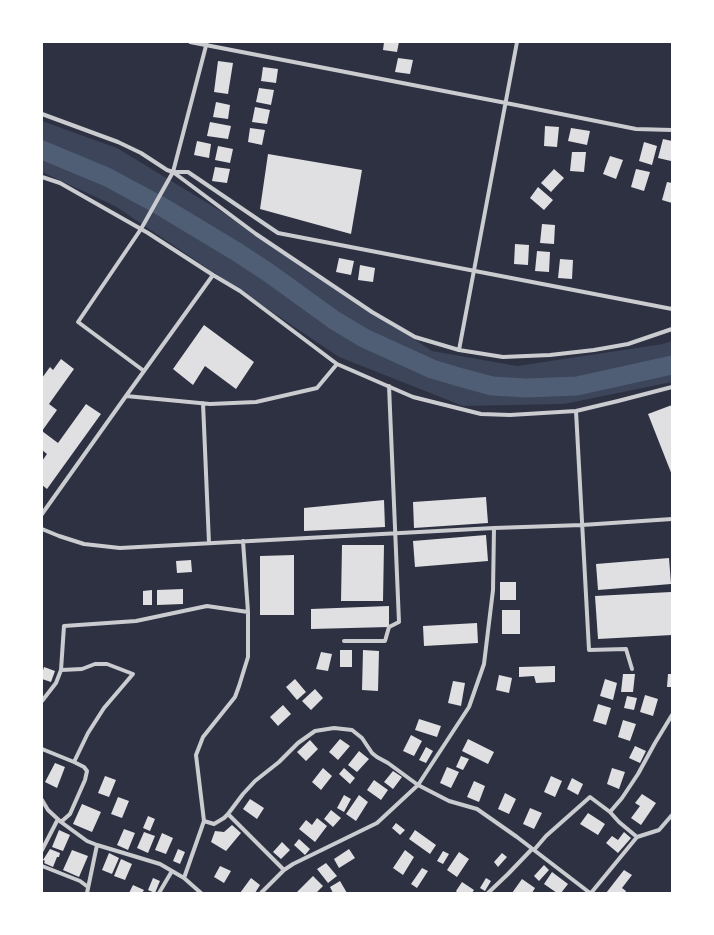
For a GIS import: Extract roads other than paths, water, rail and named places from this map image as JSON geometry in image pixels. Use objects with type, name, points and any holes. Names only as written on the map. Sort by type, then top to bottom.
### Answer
[{"type":"street","points":[[190,42],[506,102],[636,129],[672,130]]},
{"type":"street","points":[[459,350],[517,42]]},
{"type":"street","points":[[144,371],[78,322],[141,229],[173,172],[206,44]]},
{"type":"street","points":[[42,114],[118,142],[141,153],[167,170],[173,172],[256,234],[372,312],[415,337],[459,350],[503,357],[572,353],[594,350],[628,344],[672,329]]},
{"type":"street","points":[[173,172],[188,172],[278,232],[672,309]]},
{"type":"street","points":[[42,177],[60,183],[141,229],[240,292],[337,364],[413,398],[481,414],[510,415],[576,410],[618,402],[672,387]]},
{"type":"street","points":[[42,514],[213,275]]},
{"type":"street","points":[[126,396],[210,404],[256,402],[317,388],[337,364]]},
{"type":"street","points":[[344,641],[385,641],[389,627],[399,622],[389,386]]},
{"type":"street","points":[[203,403],[209,544]]},
{"type":"street","points":[[576,410],[589,650],[626,649],[632,669]]},
{"type":"street","points":[[42,529],[84,544],[120,548],[494,528],[582,525],[672,519]]},
{"type":"street","points":[[262,892],[284,870],[293,864],[377,823],[418,785],[469,707],[484,664],[493,590],[494,528]]},
{"type":"street","points":[[184,878],[204,821],[196,755],[203,737],[235,697],[248,657],[248,612],[243,542]]},
{"type":"street","points":[[42,702],[56,683],[61,670],[64,626],[136,621],[207,606],[248,612]]},
{"type":"street","points":[[61,670],[82,669],[95,664],[107,664],[133,674],[104,708],[88,733],[74,762]]},
{"type":"street","points":[[610,812],[622,798],[638,774],[672,715]]},
{"type":"street","points":[[204,821],[214,824],[224,818],[251,785],[279,762],[298,743],[315,731],[334,728],[352,730],[362,738],[372,753],[418,785],[449,801],[477,809],[518,837],[590,893],[637,837],[659,830],[672,816]]},
{"type":"street","points":[[42,750],[74,762],[84,767],[87,771],[85,780],[70,814],[60,820],[42,850]]},
{"type":"street","points":[[488,893],[546,836],[590,797],[610,812],[619,822],[637,837]]},
{"type":"street","points":[[42,800],[48,810],[87,841],[160,864],[184,878],[201,893]]},
{"type":"street","points":[[228,814],[284,870]]},
{"type":"street","points":[[87,893],[97,845]]},
{"type":"street","points":[[42,866],[80,881],[88,887]]},
{"type":"street","points":[[159,893],[172,871]]},
{"type":"street","points":[[262,892],[268,893]]},
{"type":"waterway","points":[[42,150],[107,177],[159,205],[269,273],[334,320],[364,338],[432,369],[492,386],[526,388],[577,386],[672,365]]}]
